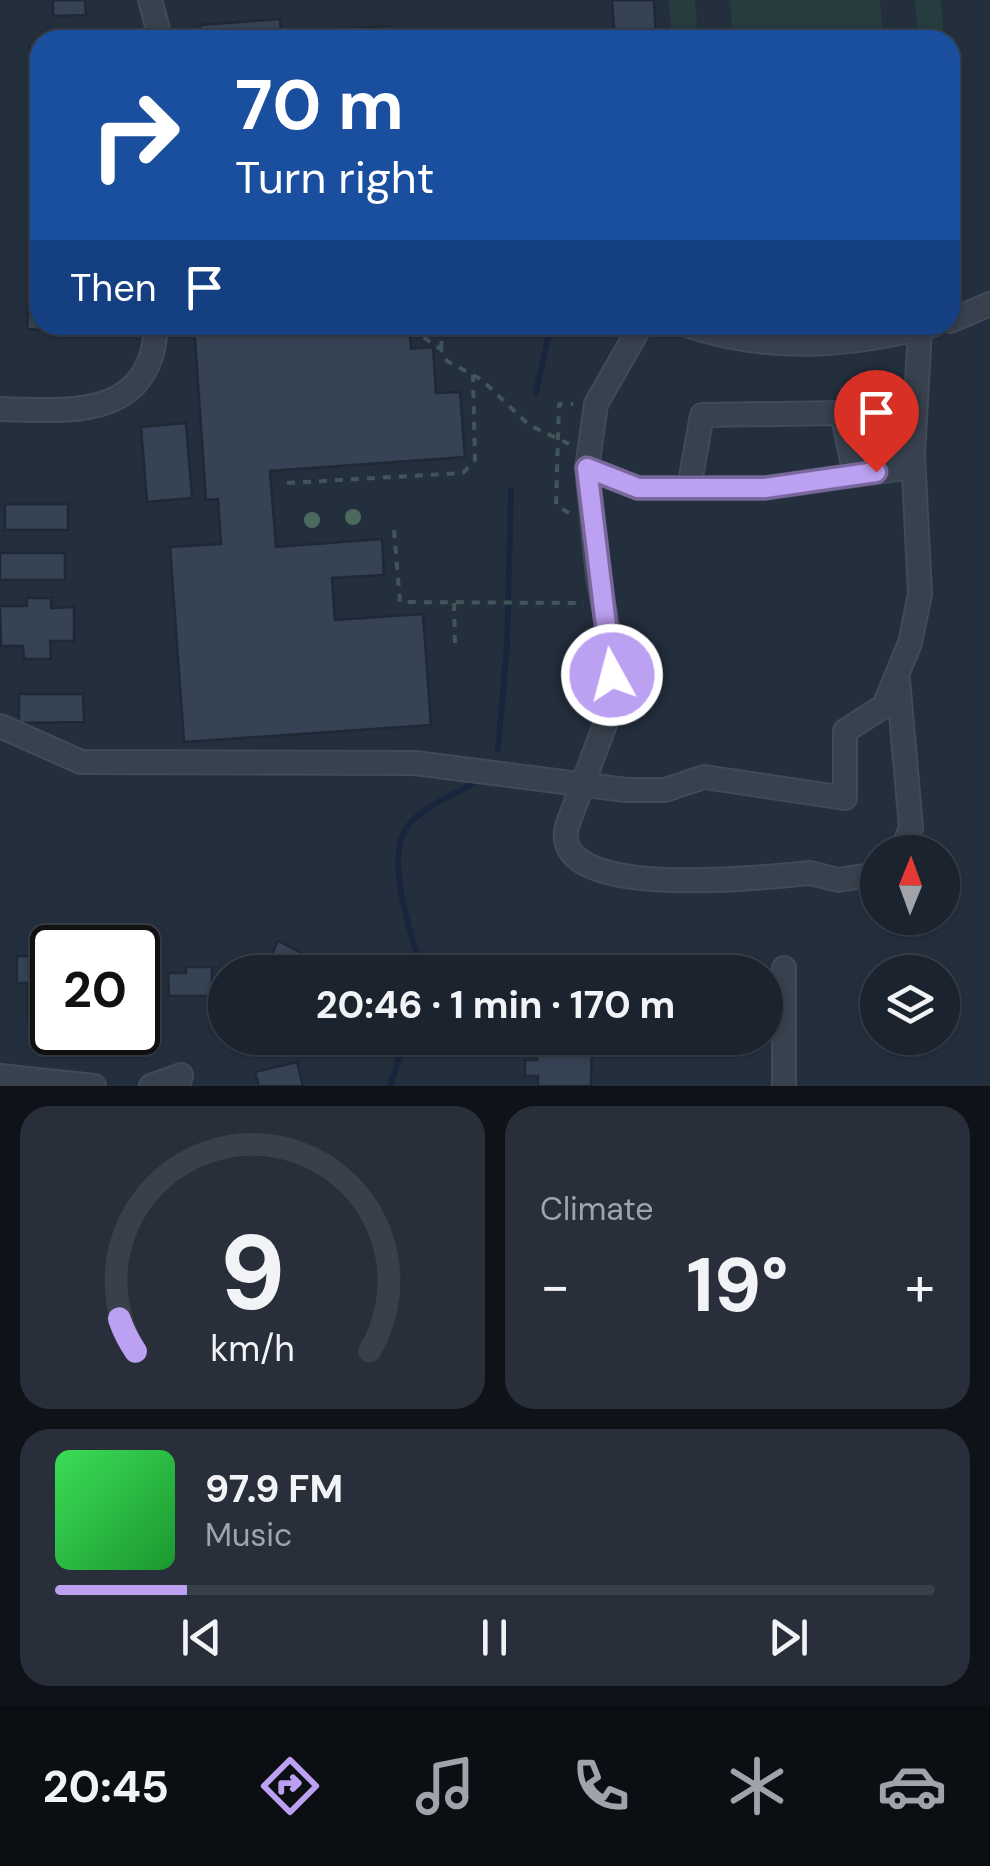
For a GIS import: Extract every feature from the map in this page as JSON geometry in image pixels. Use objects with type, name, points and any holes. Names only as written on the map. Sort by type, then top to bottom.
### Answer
[{"type":"street","points":[[150,0],[158,30]]},
{"type":"street","points":[[960,317],[990,304]]},
{"type":"street","points":[[0,409],[90,408],[126,394],[150,360],[154,335]]},
{"type":"street","points":[[634,335],[612,368],[596,404],[589,460],[598,577],[613,656],[610,711],[564,841],[568,853],[590,868],[634,879],[810,874],[838,880],[860,877]]},
{"type":"street","points":[[727,335],[768,345],[887,335]]},
{"type":"street","points":[[0,726],[81,762],[416,762],[626,790],[665,790],[704,777],[845,798],[844,731],[884,706],[898,673],[920,594],[913,454],[926,335]]},
{"type":"street","points":[[689,488],[702,415],[842,413],[855,476]]},
{"type":"street","points":[[589,460],[638,488],[765,488],[898,469],[913,454]]},
{"type":"street","points":[[898,673],[911,828],[908,835]]},
{"type":"street","points":[[784,968],[784,1086]]},
{"type":"street","points":[[0,1076],[94,1086]]},
{"type":"street","points":[[150,1086],[181,1076],[178,1086]]},
{"type":"path","points":[[420,335],[441,349],[447,361],[473,375],[530,424],[589,460]]},
{"type":"path","points":[[441,349],[442,335]]},
{"type":"path","points":[[287,483],[463,473],[475,460],[473,375]]},
{"type":"path","points":[[394,530],[400,602],[587,604]]},
{"type":"path","points":[[454,602],[455,643]]},
{"type":"green space","points":[[669,0],[695,0],[697,30],[671,30]]},
{"type":"green space","points":[[730,0],[880,0],[882,30],[732,30]]},
{"type":"green space","points":[[915,0],[941,0],[943,30],[917,30]]},
{"type":"building","points":[[53,0],[85,0],[86,15],[53,16]]},
{"type":"building","points":[[612,0],[654,0],[656,30],[614,30]]},
{"type":"building","points":[[280,19],[281,30],[201,30],[200,25]]},
{"type":"building","points":[[389,26],[389,30],[327,30]]},
{"type":"building","points":[[30,268],[30,329],[27,329]]},
{"type":"building","points":[[195,335],[410,335],[411,349],[433,347],[436,393],[460,392],[465,457],[270,471],[276,547],[382,539],[384,575],[332,578],[335,620],[423,614],[431,725],[184,742],[170,547],[221,544],[218,499],[206,500]]},
{"type":"building","points":[[186,423],[192,498],[147,502],[141,427]]},
{"type":"building","points":[[5,504],[68,504],[68,530],[5,530]]},
{"type":"building","points":[[0,553],[65,553],[65,580],[0,580]]},
{"type":"building","points":[[27,598],[51,598],[51,608],[74,607],[74,641],[50,641],[51,659],[24,659],[23,646],[1,646],[0,606],[27,606]]},
{"type":"building","points":[[19,694],[83,694],[84,722],[19,723]]},
{"type":"building","points":[[278,941],[305,955],[271,955]]},
{"type":"building","points":[[17,956],[30,956],[30,1019],[28,983],[17,983]]},
{"type":"building","points":[[186,967],[208,967],[208,996],[169,996],[168,973],[186,973]]},
{"type":"building","points":[[537,1055],[592,1055],[591,1086],[538,1086],[538,1076],[525,1076],[525,1060],[537,1060]]},
{"type":"building","points":[[297,1062],[303,1086],[259,1086],[255,1072]]},
{"type":"waterway","points":[[536,392],[549,335]]},
{"type":"waterway","points":[[498,749],[507,646],[511,491]]},
{"type":"waterway","points":[[417,955],[399,877],[401,841],[414,819],[480,780]]},
{"type":"waterway","points":[[390,1086],[400,1055]]},
{"type":"route","points":[[612,675],[613,656],[598,577],[587,468],[638,488],[765,488],[876,472]]}]
